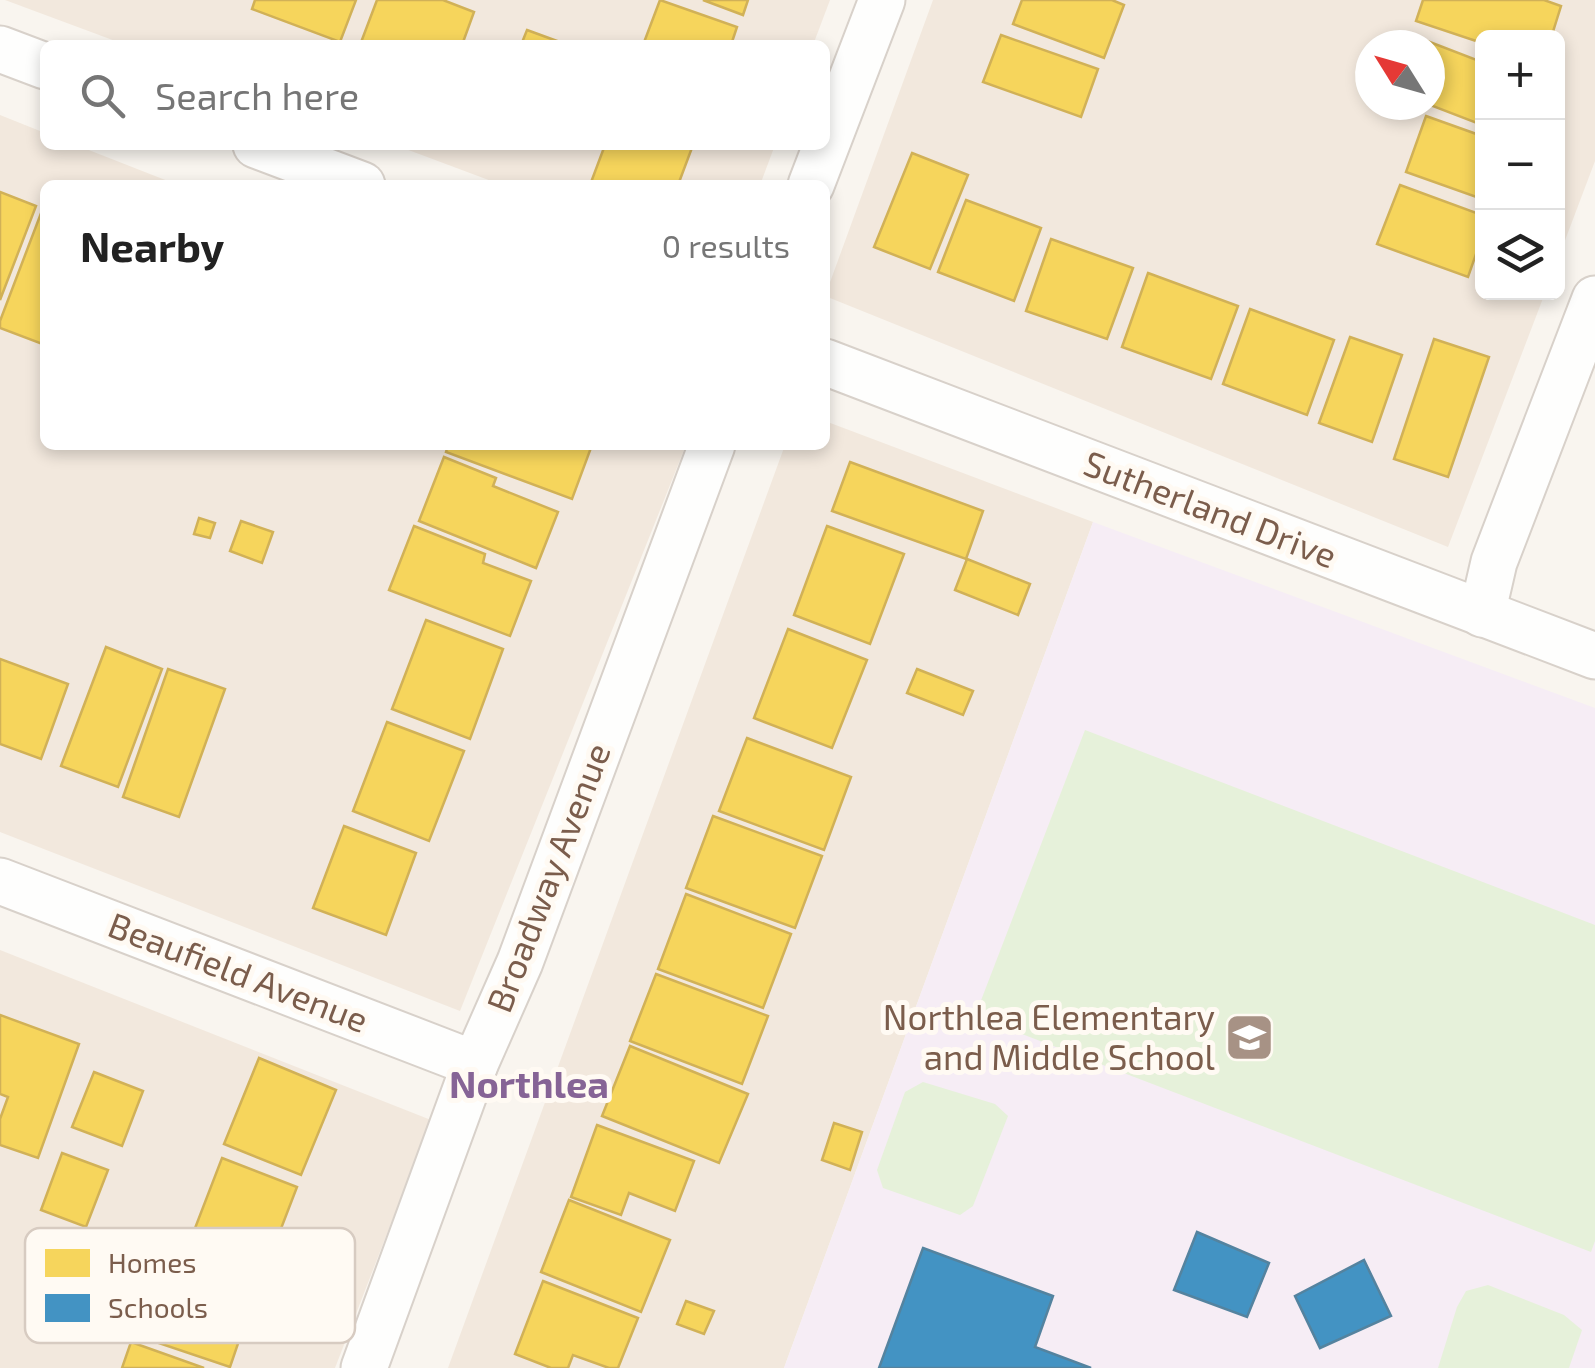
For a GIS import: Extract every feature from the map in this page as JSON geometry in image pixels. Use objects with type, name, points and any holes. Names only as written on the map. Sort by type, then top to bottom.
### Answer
[{"type":"street","points":[[830,135],[882,0]]},
{"type":"street","points":[[0,48],[40,64]]},
{"type":"street","points":[[269,150],[349,180]]},
{"type":"street","points":[[813,180],[824,150]]},
{"type":"street","points":[[1482,614],[1494,562],[1595,300]]},
{"type":"street","name":"Sutherland Drive","points":[[830,364],[1595,656]]},
{"type":"street","name":"Broadway Avenue","points":[[364,1368],[475,1064],[520,962],[710,450]]},
{"type":"street","name":"Beaufield Avenue","points":[[0,882],[475,1064]]},
{"type":"shaded area","points":[[5,0],[830,0],[815,40],[113,40]]},
{"type":"shaded area","points":[[933,0],[1595,0],[1595,161],[1565,240],[1565,30],[1475,30],[1475,300],[1542,300],[1448,547],[830,298],[830,282]]},
{"type":"shaded area","points":[[0,115],[40,131],[40,150],[89,150],[165,180],[40,180],[40,450],[684,450],[460,1011],[0,832]]},
{"type":"shaded area","points":[[408,150],[773,150],[762,180],[489,180]]},
{"type":"shaded area","points":[[830,423],[1093,522],[784,1368],[448,1368],[783,450],[830,450]]},
{"type":"shaded area","name":"Northlea Elementary and Middle School","points":[[1093,522],[1595,708],[1595,1368],[784,1368]]},
{"type":"shaded area","points":[[0,950],[431,1120],[355,1316],[355,1228],[25,1228],[25,1343],[345,1343],[335,1368],[0,1368]]},
{"type":"green space","points":[[1085,730],[1595,925],[1595,1241],[1591,1252],[975,1016]]},
{"type":"green space","points":[[923,1082],[995,1104],[1008,1116],[973,1206],[960,1215],[883,1188],[877,1170],[905,1092]]},
{"type":"green space","points":[[1488,1285],[1564,1315],[1582,1330],[1569,1368],[1438,1368],[1466,1291]]},
{"type":"building: Homes","points":[[255,0],[356,0],[341,40],[252,9]]},
{"type":"building: Homes","points":[[377,0],[443,0],[474,12],[464,40],[362,40]]},
{"type":"building: Homes","points":[[660,0],[737,27],[733,40],[645,40]]},
{"type":"building: Homes","points":[[703,0],[748,0],[743,15]]},
{"type":"building: Homes","points":[[1022,0],[1112,0],[1124,5],[1104,58],[1013,24]]},
{"type":"building: Homes","points":[[1423,0],[1544,0],[1561,6],[1554,30],[1475,30],[1475,41],[1416,21]]},
{"type":"building: Homes","points":[[527,30],[554,40],[523,40]]},
{"type":"building: Homes","points":[[1001,35],[1098,69],[1081,117],[983,82]]},
{"type":"building: Homes","points":[[1445,48],[1475,59],[1475,122],[1445,111]]},
{"type":"building: Homes","points":[[1425,120],[1437,120],[1475,134],[1475,197],[1406,172]]},
{"type":"building: Homes","points":[[603,150],[691,150],[680,180],[592,180]]},
{"type":"building: Homes","points":[[912,153],[968,175],[930,269],[874,247]]},
{"type":"building: Homes","points":[[1400,185],[1475,212],[1475,257],[1468,277],[1377,244]]},
{"type":"building: Homes","points":[[0,192],[36,206],[0,300]]},
{"type":"building: Homes","points":[[966,200],[1041,228],[1014,301],[938,272]]},
{"type":"building: Homes","points":[[40,216],[40,343],[0,328]]},
{"type":"building: Homes","points":[[1051,239],[1133,268],[1107,339],[1026,311]]},
{"type":"building: Homes","points":[[1148,273],[1238,306],[1211,379],[1122,347]]},
{"type":"building: Homes","points":[[1250,309],[1334,340],[1307,415],[1223,384]]},
{"type":"building: Homes","points":[[1350,337],[1402,355],[1372,442],[1319,423]]},
{"type":"building: Homes","points":[[1434,339],[1489,357],[1448,477],[1394,459]]},
{"type":"building: Homes","points":[[447,450],[590,450],[572,499]]},
{"type":"building: Homes","points":[[444,457],[496,478],[493,486],[558,512],[536,568],[419,521]]},
{"type":"building: Homes","points":[[850,462],[983,511],[966,559],[832,511]]},
{"type":"building: Homes","points":[[199,518],[215,523],[210,538],[194,534]]},
{"type":"building: Homes","points":[[241,521],[273,532],[262,563],[230,551]]},
{"type":"building: Homes","points":[[414,526],[485,554],[483,563],[531,581],[510,636],[389,590]]},
{"type":"building: Homes","points":[[827,526],[904,554],[870,644],[794,615]]},
{"type":"building: Homes","points":[[967,559],[1030,584],[1018,615],[955,590]]},
{"type":"building: Homes","points":[[426,620],[503,649],[470,739],[392,709]]},
{"type":"building: Homes","points":[[788,629],[867,660],[832,748],[754,718]]},
{"type":"building: Homes","points":[[106,647],[162,669],[118,787],[61,766]]},
{"type":"building: Homes","points":[[0,659],[68,684],[41,759],[0,744]]},
{"type":"building: Homes","points":[[168,669],[225,689],[179,817],[123,797]]},
{"type":"building: Homes","points":[[917,669],[973,691],[963,715],[907,693]]},
{"type":"building: Homes","points":[[387,722],[464,751],[429,841],[353,811]]},
{"type":"building: Homes","points":[[747,738],[851,777],[824,850],[719,811]]},
{"type":"building: Homes","points":[[713,816],[822,856],[795,928],[686,888]]},
{"type":"building: Homes","points":[[344,826],[416,853],[386,935],[313,908]]},
{"type":"building: Homes","points":[[686,894],[791,934],[763,1008],[658,969]]},
{"type":"building: Homes","points":[[656,974],[768,1016],[742,1084],[630,1041]]},
{"type":"building: Homes","points":[[0,1015],[79,1044],[38,1158],[0,1145],[0,1119],[8,1097],[0,1094]]},
{"type":"building: Homes","points":[[630,1046],[748,1094],[719,1163],[602,1116]]},
{"type":"building: Homes","points":[[259,1058],[336,1090],[301,1175],[224,1144]]},
{"type":"building: Homes","points":[[94,1072],[143,1091],[122,1146],[72,1127]]},
{"type":"building: Homes","points":[[834,1123],[862,1132],[850,1170],[822,1160]]},
{"type":"building: Homes","points":[[597,1125],[694,1161],[675,1211],[629,1193],[621,1215],[571,1197]]},
{"type":"building: Homes","points":[[62,1153],[108,1170],[86,1227],[41,1210]]},
{"type":"building: Homes","points":[[222,1158],[297,1187],[281,1228],[195,1228]]},
{"type":"building: Homes","points":[[569,1200],[670,1240],[641,1312],[541,1272]]},
{"type":"building: Homes","points":[[543,1281],[638,1318],[618,1368],[573,1355],[568,1368],[551,1368],[515,1354]]},
{"type":"building: Homes","points":[[686,1301],[714,1311],[704,1334],[677,1324]]},
{"type":"building: Homes","points":[[134,1343],[204,1368],[122,1368]]},
{"type":"building: Homes","points":[[159,1343],[238,1343],[230,1367]]},
{"type":"building: Schools","points":[[1197,1232],[1269,1263],[1247,1317],[1174,1290]]},
{"type":"building: Schools","points":[[923,1248],[1053,1296],[1035,1347],[1091,1368],[879,1368]]},
{"type":"building: Schools","points":[[1364,1260],[1391,1316],[1320,1348],[1295,1296]]},
{"type":"place","name":"Northlea Elementary and Middle School","points":[[1250,1038]]},
{"type":"district","name":"Northlea","points":[[529,1085]]}]
